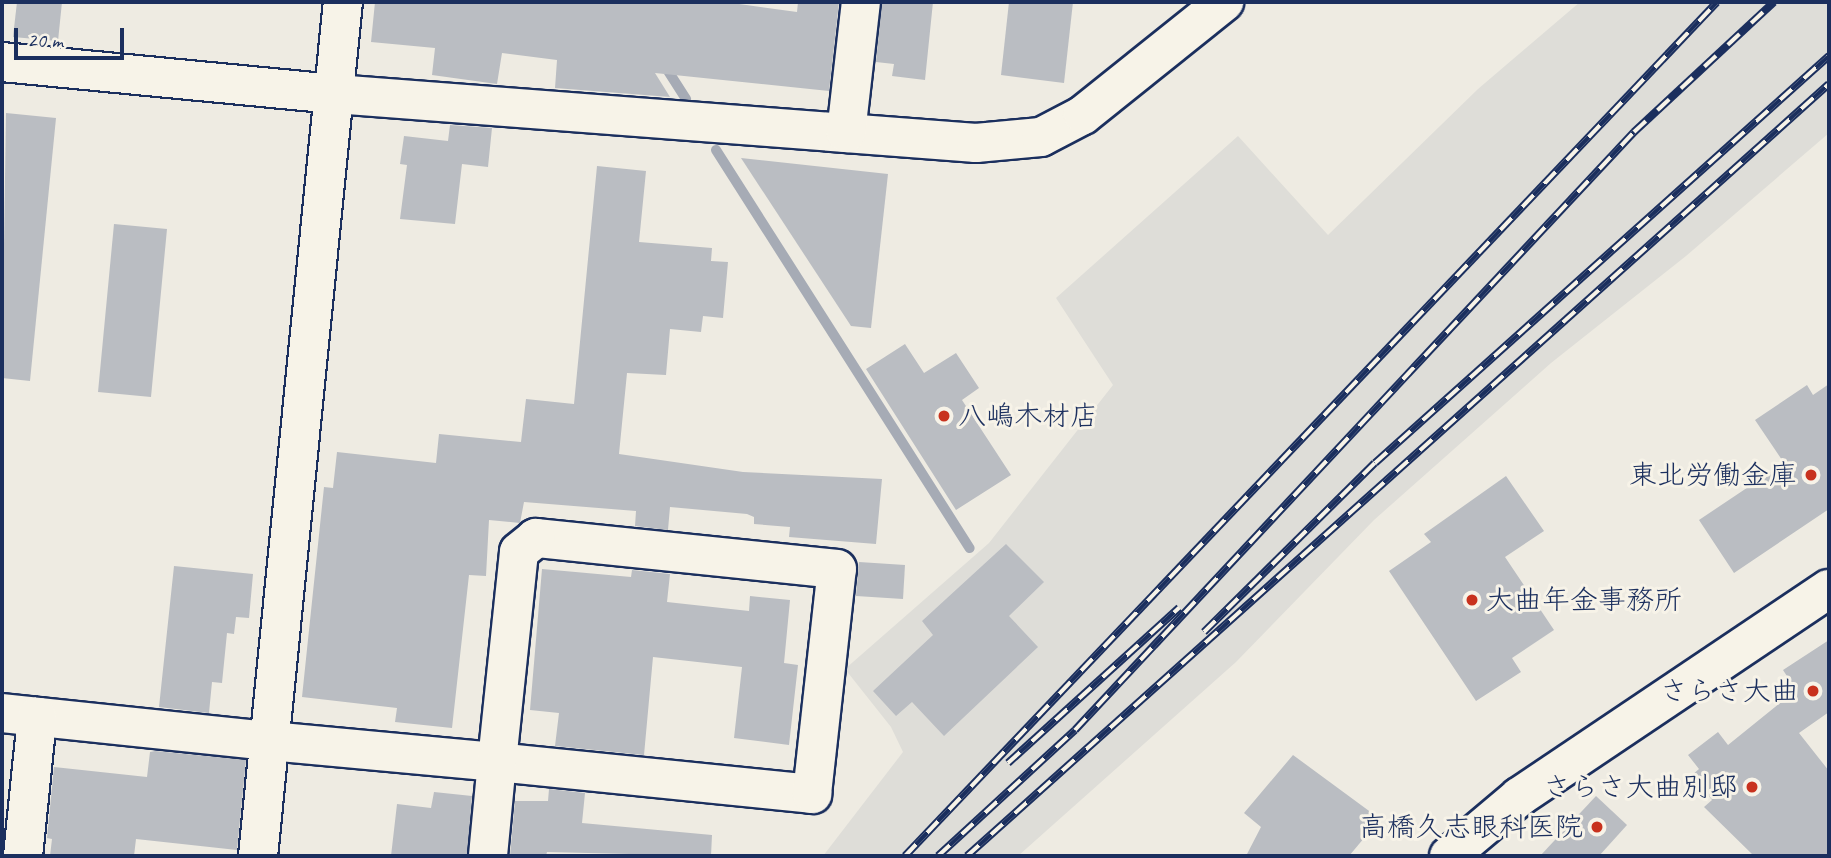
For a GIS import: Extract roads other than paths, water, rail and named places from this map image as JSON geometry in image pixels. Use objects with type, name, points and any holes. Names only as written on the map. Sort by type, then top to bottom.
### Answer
[{"type":"street","points":[[258,856],[343,2]]},
{"type":"street","points":[[846,133],[861,2]]},
{"type":"street","points":[[2,62],[335,94],[976,143],[1041,137],[1083,116],[1211,8]]},
{"type":"street","points":[[23,856],[19,715],[270,741],[497,762],[812,794],[837,569],[536,538],[519,552],[497,762],[488,856]]},
{"type":"street","points":[[1449,856],[1519,797],[1829,589]]},
{"type":"waterway","points":[[663,63],[686,99]]},
{"type":"waterway","points":[[716,150],[970,548]]},
{"type":"railway","points":[[905,856],[1717,2]]},
{"type":"railway","points":[[938,856],[1075,730],[1634,132],[1774,2]]},
{"type":"railway","points":[[1204,632],[1375,463],[1829,56]]},
{"type":"railway","points":[[967,856],[1829,84]]},
{"type":"railway","points":[[1008,763],[1179,608]]},
{"type":"place","name":"八嶋木材店","points":[[944,416]]},
{"type":"place","name":"東北労働金庫","points":[[1811,475]]},
{"type":"place","name":"大曲年金事務所","points":[[1472,600]]},
{"type":"place","name":"さらさ大曲","points":[[1813,691]]},
{"type":"place","name":"さらさ大曲別邸","points":[[1752,787]]},
{"type":"place","name":"高橋久志眼科医院","points":[[1597,827]]}]
